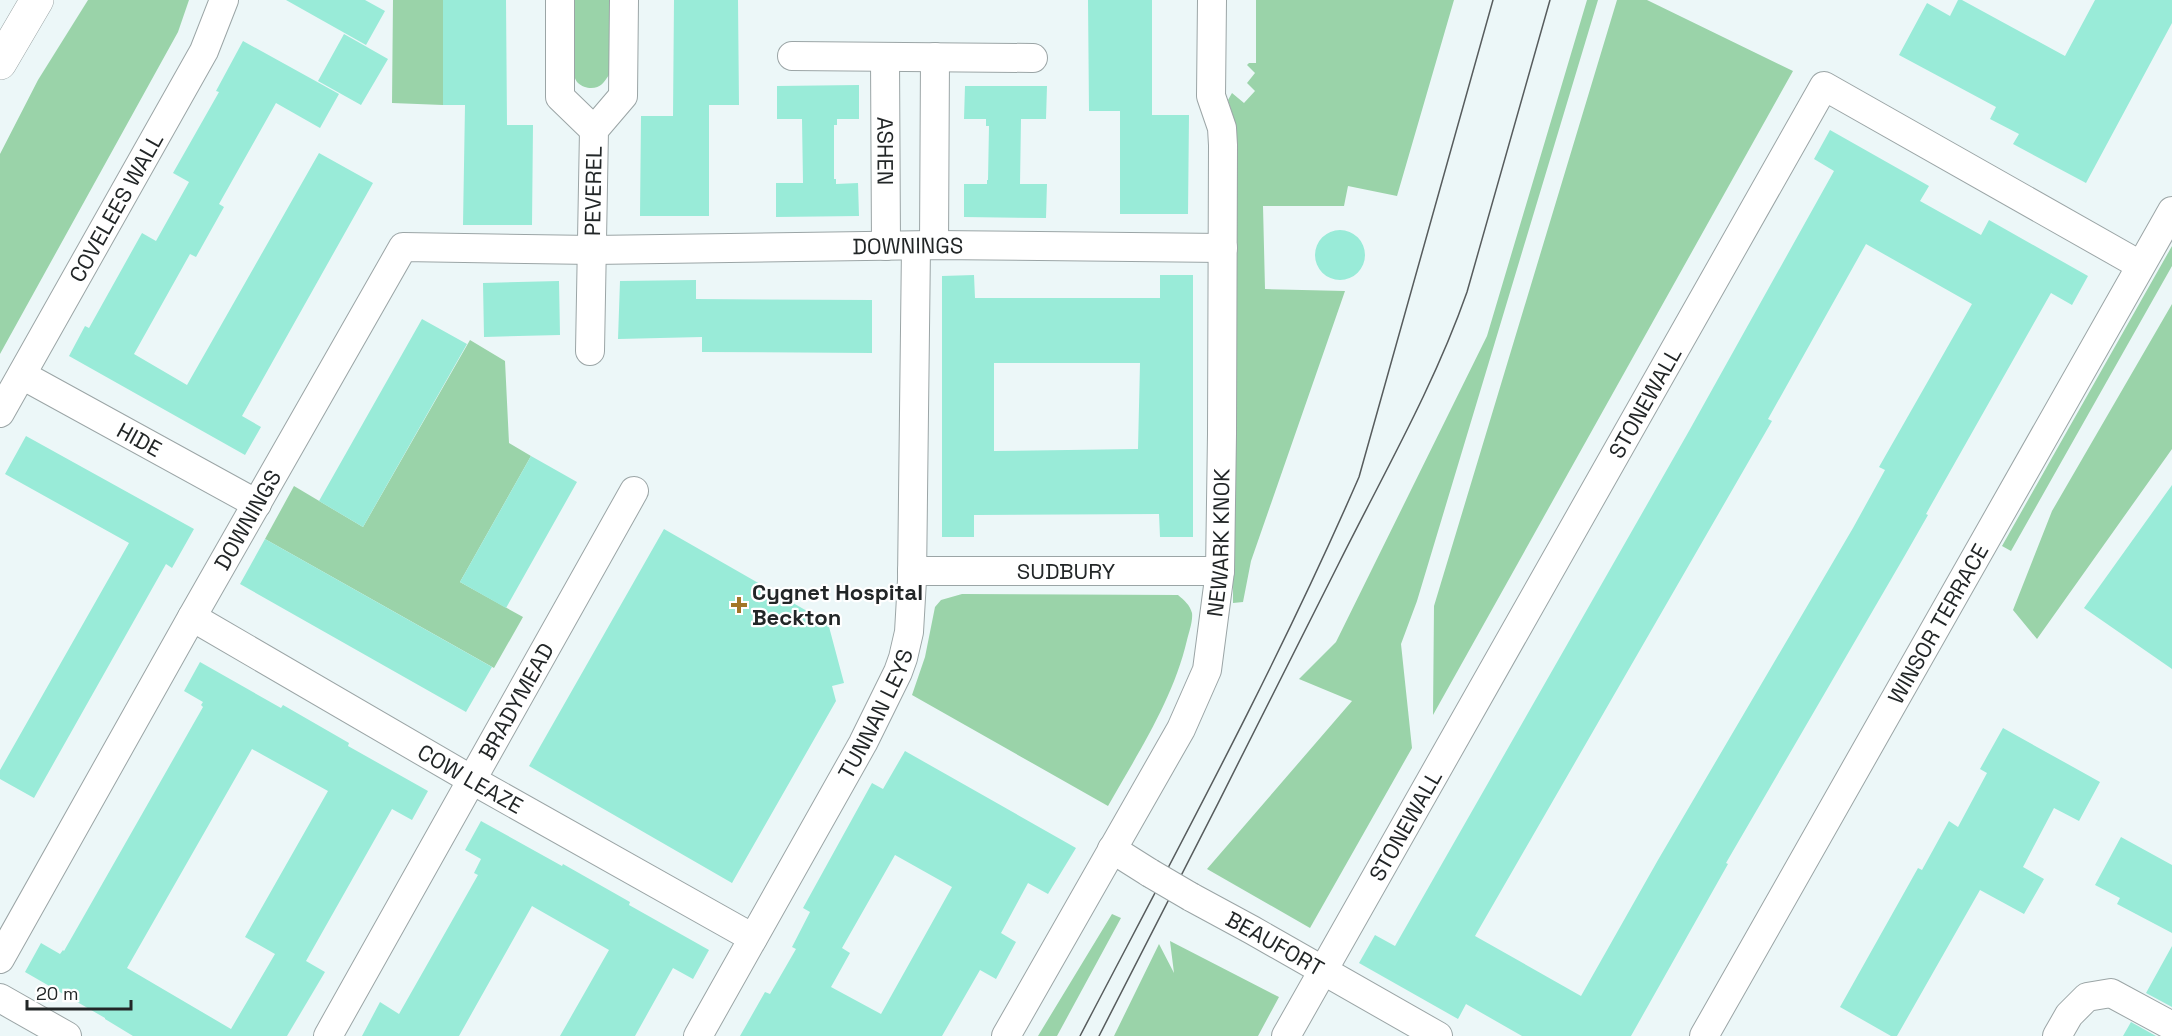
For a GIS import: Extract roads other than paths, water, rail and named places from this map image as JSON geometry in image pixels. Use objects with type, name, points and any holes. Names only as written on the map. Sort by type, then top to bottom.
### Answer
[{"type":"main road","points":[[0,63],[37,0]]},
{"type":"street","name":"COVELEES WALL","points":[[0,413],[204,51],[224,0]]},
{"type":"street","name":"PEVEREL","points":[[560,0],[560,97],[594,130]]},
{"type":"street","name":"PEVEREL","points":[[593,250],[594,130],[623,96],[624,0]]},
{"type":"street","name":"NEWARK KNOK","points":[[1006,1036],[1181,729],[1207,670],[1220,571],[1223,248],[1222,128],[1211,96],[1212,0]]},
{"type":"street","points":[[792,56],[1033,58]]},
{"type":"street","name":"ASHEN","points":[[885,57],[886,246]]},
{"type":"street","points":[[925,245],[935,57]]},
{"type":"street","name":"STONEWALL","points":[[1286,1036],[1824,86],[2140,265]]},
{"type":"street","name":"WINSOR TERRACE","points":[[1704,1036],[2172,211]]},
{"type":"street","name":"DOWNINGS","points":[[0,959],[403,247],[593,250],[925,245],[1223,248]]},
{"type":"street","name":"TUNNAN LEYS","points":[[698,1036],[863,743],[903,658],[909,632],[925,245]]},
{"type":"street","points":[[590,351],[593,250]]},
{"type":"street","name":"HIDE","points":[[22,375],[257,504]]},
{"type":"street","name":"BRADYMEAD","points":[[328,1036],[634,491]]},
{"type":"street","name":"SUDBURY","points":[[912,571],[1220,571]]},
{"type":"street","name":"COW LEAZE","points":[[192,617],[472,780],[753,938]]},
{"type":"street","name":"BEAUFORT","points":[[1112,849],[1191,897],[1438,1036]]},
{"type":"street","points":[[2057,1036],[2069,1015],[2086,998],[2110,993],[2172,1026]]},
{"type":"street","points":[[0,998],[67,1036]]},
{"type":"tram line","points":[[1080,1036],[1260,689],[1359,477],[1493,0]]},
{"type":"tram line","points":[[1099,1036],[1408,429],[1454,327],[1467,292],[1550,0]]},
{"type":"place","name":"Cygnet Hospital Beckton","points":[[739,605]]}]
